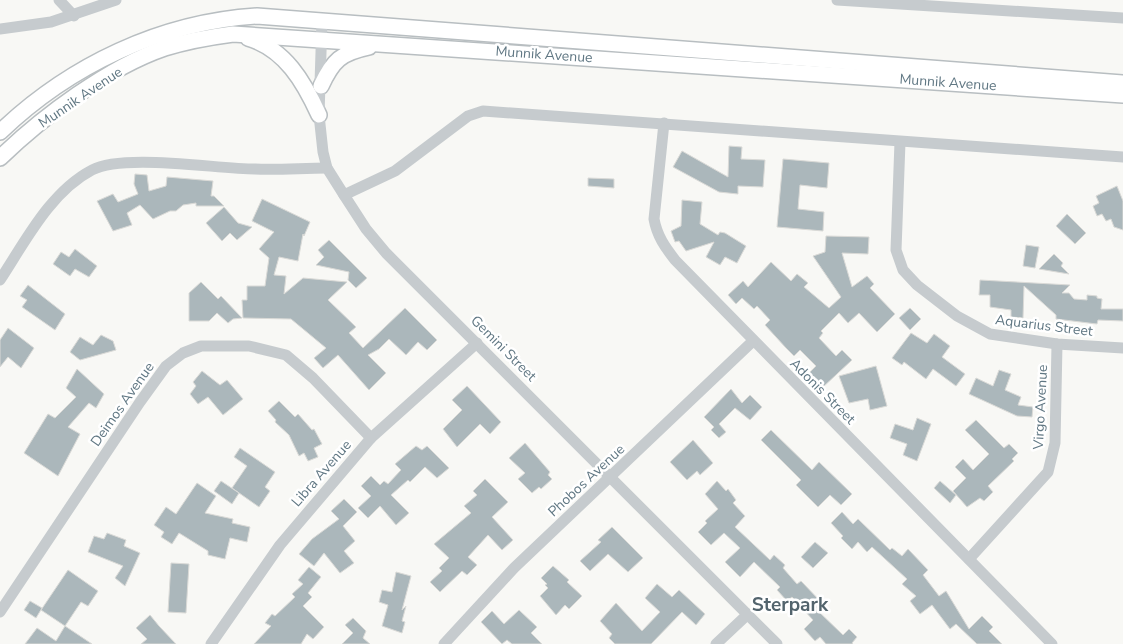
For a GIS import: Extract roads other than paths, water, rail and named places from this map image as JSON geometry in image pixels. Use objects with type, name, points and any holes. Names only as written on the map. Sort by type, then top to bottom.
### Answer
[{"type":"main road","name":"Munnik Avenue","points":[[0,132],[40,98],[98,61],[163,32],[232,17],[265,16],[1123,83]]},
{"type":"main road","name":"Munnik Avenue","points":[[0,158],[32,130],[77,96],[128,65],[164,49],[200,39],[233,34],[1123,94]]},
{"type":"main road","points":[[233,34],[265,44],[285,61],[301,80],[319,116]]},
{"type":"main road","points":[[321,86],[328,72],[340,56],[348,52],[387,44]]},
{"type":"main road","points":[[0,120],[40,98]]},
{"type":"street","points":[[59,0],[74,16]]},
{"type":"street","points":[[0,29],[42,24],[74,16],[116,0]]},
{"type":"street","points":[[837,0],[1018,5],[1123,18]]},
{"type":"street","name":"Gemini Street","points":[[322,21],[320,138],[328,168],[374,240],[777,644]]},
{"type":"street","points":[[344,195],[395,172],[468,116],[483,111],[1123,157]]},
{"type":"street","name":"Adonis Street","points":[[664,123],[655,199],[656,232],[675,260],[1052,644]]},
{"type":"street","name":"Aquarius Street","points":[[900,142],[896,250],[903,270],[917,286],[957,316],[990,334],[1057,344],[1123,348]]},
{"type":"street","points":[[0,280],[48,209],[79,178],[93,169],[126,162],[255,170],[328,168]]},
{"type":"street","name":"Phobos Avenue","points":[[444,644],[514,568],[753,341]]},
{"type":"street","name":"Libra Avenue","points":[[211,644],[280,545],[371,438],[477,343]]},
{"type":"street","name":"Virgo Avenue","points":[[969,559],[1048,472],[1055,443],[1057,344]]},
{"type":"street","name":"Deimos Avenue","points":[[0,612],[146,394],[166,366],[183,353],[201,346],[249,346],[286,355],[313,378],[371,438]]},
{"type":"street","points":[[716,644],[748,614]]},
{"type":"district","name":"Sterpark","points":[[790,604]]}]
